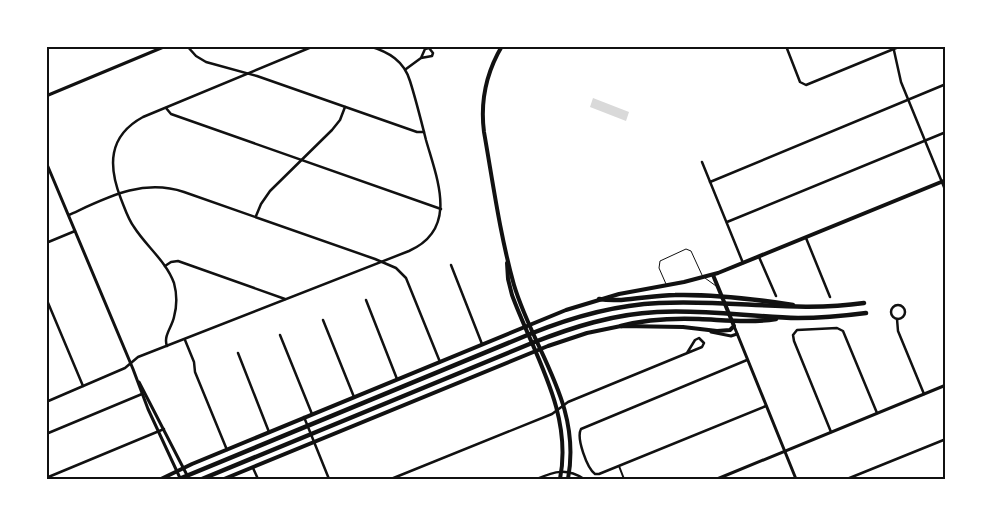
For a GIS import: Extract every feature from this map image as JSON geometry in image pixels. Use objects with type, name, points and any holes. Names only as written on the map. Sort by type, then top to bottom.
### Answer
[{"type":"highway","points":[[599,299],[612,301],[659,295],[711,295],[814,308]]},
{"type":"highway","points":[[179,476],[530,334],[588,314],[622,307],[667,303],[814,308],[864,302]]},
{"type":"highway","points":[[202,479],[532,342],[588,323],[626,315],[656,312],[819,318],[866,313]]},
{"type":"highway","points":[[621,326],[657,319],[760,322],[787,317]]},
{"type":"main road","points":[[502,46],[488,77],[484,94],[482,113],[484,132],[506,253],[516,290],[564,405],[570,438],[568,479]]},
{"type":"main road","points":[[161,479],[179,476],[185,469],[269,432],[482,344],[599,299],[629,291],[712,275],[944,181]]},
{"type":"main road","points":[[506,253],[508,282],[558,411],[563,438],[560,479]]},
{"type":"main road","points":[[224,479],[540,347],[621,326],[731,330],[734,326],[712,275]]},
{"type":"street","points":[[46,96],[166,46]]},
{"type":"street","points":[[187,46],[201,60],[248,73],[417,132],[424,132]]},
{"type":"street","points":[[167,346],[165,339],[174,318],[176,298],[173,281],[165,266],[133,225],[119,194],[112,168],[113,155],[118,140],[136,121],[314,46]]},
{"type":"street","points":[[46,402],[125,368],[138,357],[382,262],[414,249],[425,242],[435,228],[441,209],[441,192],[406,69],[393,56],[369,46]]},
{"type":"street","points":[[786,46],[800,82],[806,85],[901,46]]},
{"type":"street","points":[[406,69],[421,58],[426,48],[430,49],[433,53],[431,57],[421,58]]},
{"type":"street","points":[[893,48],[908,100],[944,181],[946,192]]},
{"type":"street","points":[[710,182],[946,84]]},
{"type":"street","points":[[256,216],[266,196],[334,128],[345,107]]},
{"type":"street","points":[[166,108],[172,115],[441,209]]},
{"type":"street","points":[[727,222],[946,132]]},
{"type":"street","points":[[46,162],[144,393],[158,431],[179,476]]},
{"type":"street","points":[[702,162],[744,263]]},
{"type":"street","points":[[69,215],[140,187],[167,187],[256,216],[382,262],[398,269],[407,279],[440,362]]},
{"type":"street","points":[[46,243],[75,231]]},
{"type":"street","points":[[806,238],[830,297]]},
{"type":"street","points":[[759,257],[776,296]]},
{"type":"street","points":[[165,266],[171,262],[178,261],[286,299]]},
{"type":"street","points":[[451,265],[482,344]]},
{"type":"street","points":[[46,298],[83,386]]},
{"type":"street","points":[[366,300],[397,379]]},
{"type":"street","points":[[896,319],[902,318],[905,313],[904,307],[900,304],[894,305],[890,310],[892,316],[896,319],[898,331],[924,394]]},
{"type":"street","points":[[323,320],[354,397]]},
{"type":"street","points":[[734,326],[796,479]]},
{"type":"street","points":[[831,432],[793,337],[794,332],[837,328],[841,330],[877,413]]},
{"type":"street","points":[[701,329],[730,336],[737,334]]},
{"type":"street","points":[[280,335],[312,414]]},
{"type":"street","points":[[391,479],[558,411],[564,405],[688,353],[702,346],[704,343],[702,339],[695,340],[688,353]]},
{"type":"street","points":[[185,340],[194,362],[195,372],[227,450]]},
{"type":"street","points":[[238,353],[269,432]]},
{"type":"street","points":[[747,360],[583,428],[579,432],[581,445],[590,470],[595,474],[600,474],[766,406]]},
{"type":"street","points":[[717,479],[946,385]]},
{"type":"street","points":[[144,393],[190,479]]},
{"type":"street","points":[[46,434],[144,393]]},
{"type":"street","points":[[304,419],[330,479]]},
{"type":"street","points":[[46,478],[164,428]]},
{"type":"street","points":[[847,479],[946,438]]},
{"type":"street","points":[[619,466],[624,479]]},
{"type":"street","points":[[252,467],[258,479]]},
{"type":"street","points":[[537,479],[552,472],[561,471],[569,472],[584,479]]},
{"type":"lane","points":[[666,285],[659,268],[660,261],[686,249],[691,251],[704,277],[719,290]]},
{"type":"shaded area","points":[[593,98],[629,112],[626,121],[590,107]]}]
